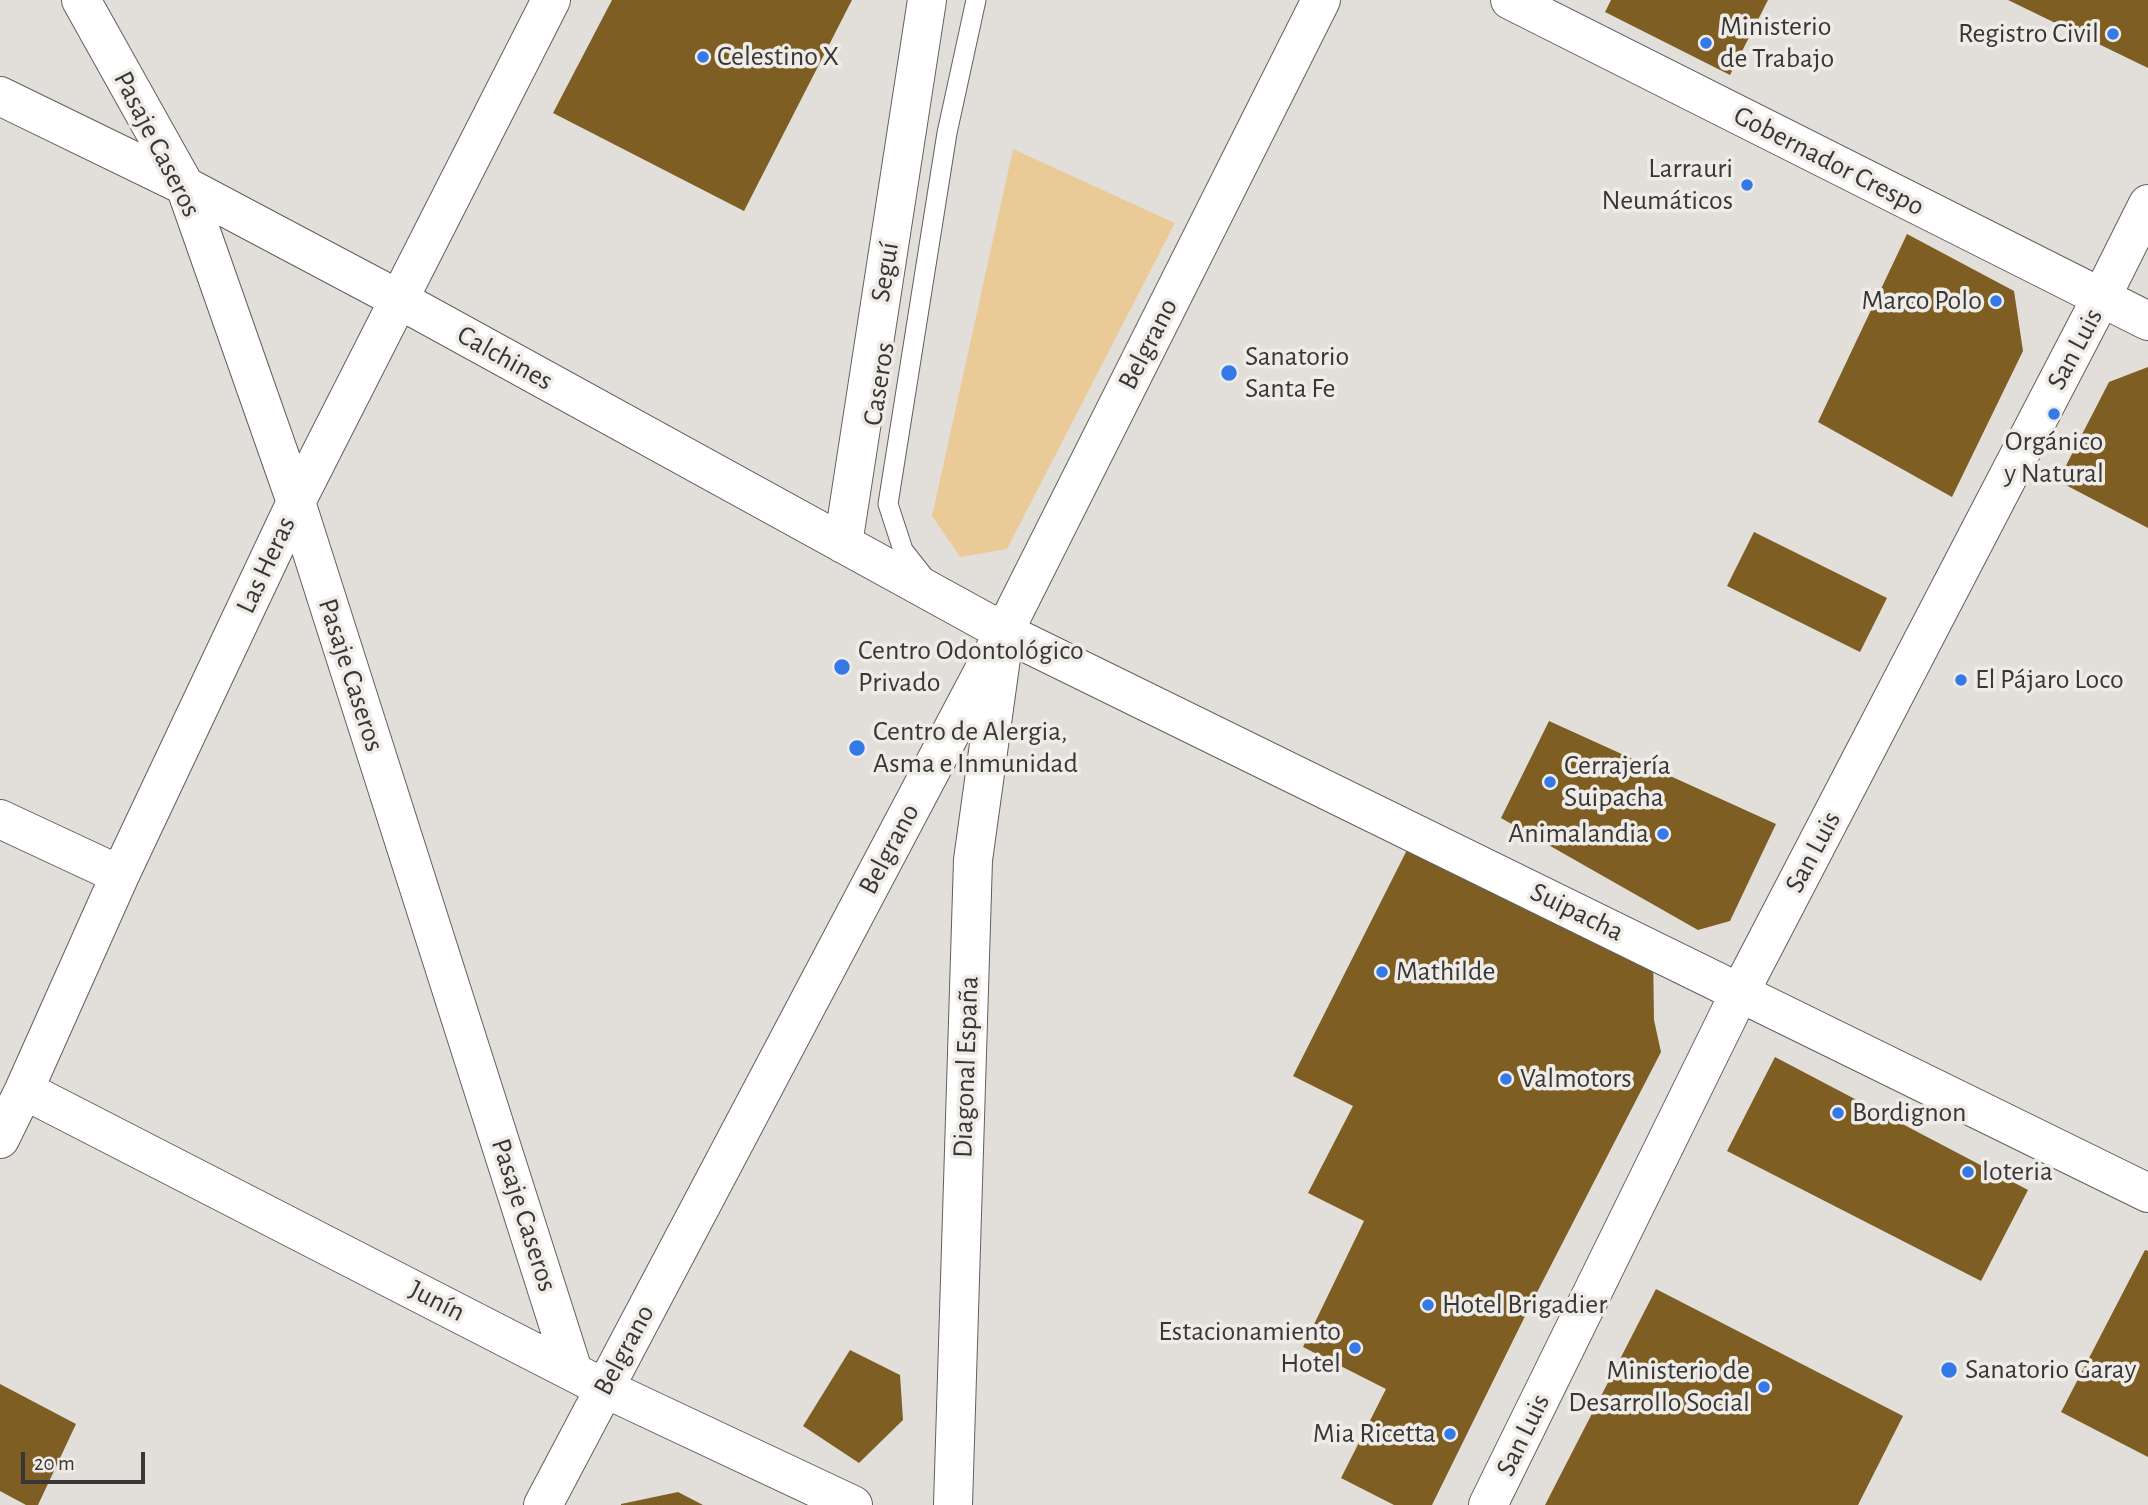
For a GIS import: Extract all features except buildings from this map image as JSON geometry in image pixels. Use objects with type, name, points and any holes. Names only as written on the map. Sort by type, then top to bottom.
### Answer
[{"type":"street","name":"Pasaje Caseros","points":[[81,0],[185,186],[296,502],[589,1379]]},
{"type":"street","name":"Las Heras","points":[[0,1139],[120,875],[296,502],[551,0]]},
{"type":"street","name":"Seguí","points":[[843,544],[927,0]]},
{"type":"street","name":"Belgrano","points":[[543,1505],[589,1379],[1004,632],[1321,0]]},
{"type":"street","name":"Gobernador Crespo","points":[[1510,0],[2148,321]]},
{"type":"street","name":"Calchines","points":[[0,96],[185,186],[398,299],[1004,632]]},
{"type":"street","name":"San Luis","points":[[1488,1505],[1740,992],[2148,204]]},
{"type":"street","name":"Suipacha","points":[[1004,632],[2148,1193]]},
{"type":"street","name":"Diagonal España","points":[[953,1505],[973,860],[1004,632]]},
{"type":"street","points":[[0,819],[120,875]]},
{"type":"street","name":"Junín","points":[[24,1090],[589,1379],[853,1505]]},
{"type":"lane","name":"Caseros","points":[[942,598],[903,550],[888,504],[947,134],[976,0]]},
{"type":"shaded area","points":[[1013,149],[1175,223],[1007,549],[960,557],[932,516]]},
{"type":"place","name":"Registro Civil","points":[[2113,34]]},
{"type":"place","name":"Ministerio de Trabajo","points":[[1706,43]]},
{"type":"place","name":"Celestino X","points":[[703,57]]},
{"type":"place","name":"Larrauri Neumáticos","points":[[1747,185]]},
{"type":"place","name":"Marco Polo","points":[[1996,301]]},
{"type":"place","name":"Sanatorio Santa Fe","points":[[1229,373]]},
{"type":"place","name":"Orgánico y Natural","points":[[2054,414]]},
{"type":"place","name":"Centro Odontológico Privado","points":[[842,667]]},
{"type":"place","name":"El Pájaro Loco","points":[[1961,680]]},
{"type":"place","name":"Centro de Alergia, Asma e Inmunidad","points":[[857,748]]},
{"type":"place","name":"Cerrajería Suipacha","points":[[1550,782]]},
{"type":"place","name":"Animalandia","points":[[1663,834]]},
{"type":"place","name":"Mathilde","points":[[1382,972]]},
{"type":"place","name":"Valmotors","points":[[1506,1079]]},
{"type":"place","name":"Bordignon","points":[[1838,1113]]},
{"type":"place","name":"loteria","points":[[1968,1172]]},
{"type":"place","name":"Hotel Brigadier","points":[[1428,1305]]},
{"type":"place","name":"Estacionamiento Hotel","points":[[1355,1348]]},
{"type":"place","name":"Sanatorio Garay","points":[[1949,1370]]},
{"type":"place","name":"Ministerio de Desarrollo Social","points":[[1764,1387]]},
{"type":"place","name":"Mia Ricetta","points":[[1450,1434]]}]
